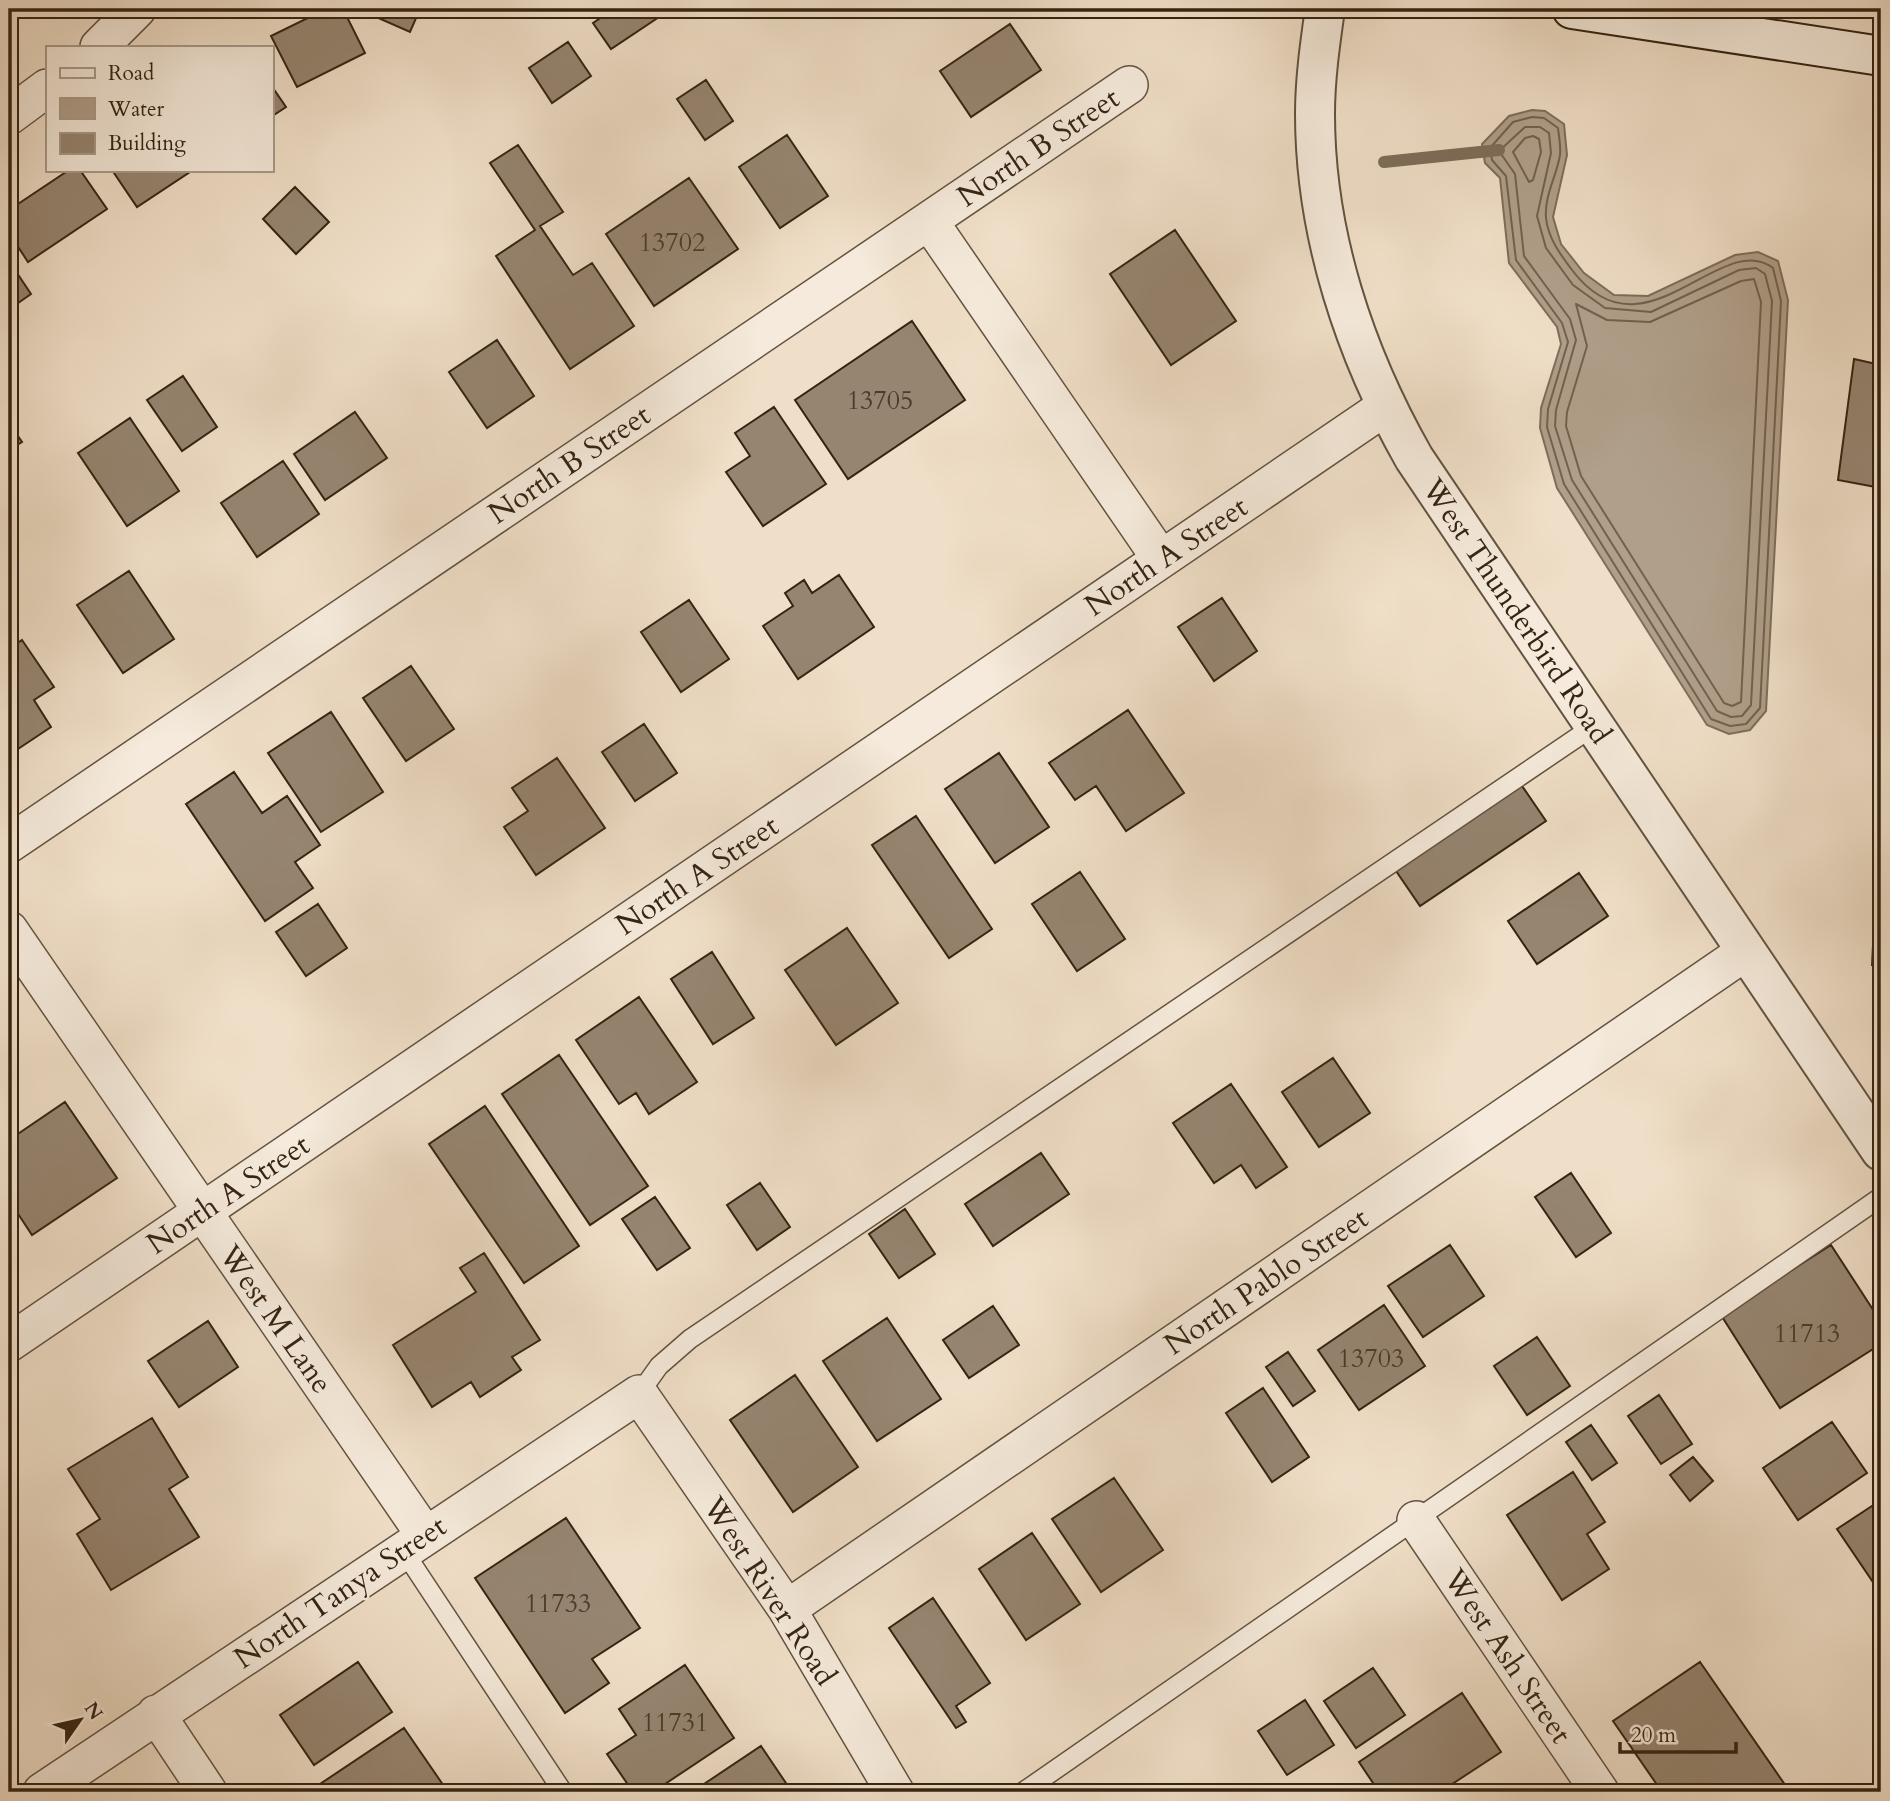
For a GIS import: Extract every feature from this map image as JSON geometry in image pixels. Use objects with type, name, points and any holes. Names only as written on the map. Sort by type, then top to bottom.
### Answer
[{"type":"street","points":[[100,46],[137,9]]},
{"type":"street","name":"West Thunderbird Road","points":[[1325,9],[1315,114],[1326,228],[1344,300],[1385,407],[1414,458],[1881,1152]]},
{"type":"street","points":[[1572,9],[1881,56]]},
{"type":"street","name":"North B Street","points":[[9,844],[1129,85]]},
{"type":"street","points":[[9,116],[46,89]]},
{"type":"street","points":[[929,221],[1161,559]]},
{"type":"street","name":"North A Street","points":[[9,1343],[1385,407]]},
{"type":"street","name":"West M Lane","points":[[9,930],[202,1212],[414,1543]]},
{"type":"street","name":"North Pablo Street","points":[[787,1609],[1745,952]]},
{"type":"street","name":"North Tanya Street","points":[[42,1792],[639,1394]]},
{"type":"street","name":"West River Road","points":[[639,1394],[787,1609],[895,1792]]},
{"type":"street","name":"West Ash Street","points":[[1416,1520],[1600,1792]]},
{"type":"street","points":[[156,1714],[208,1792]]},
{"type":"lane","points":[[639,1394],[659,1366],[690,1339],[1594,726]]},
{"type":"lane","points":[[1023,1792],[1881,1197]]},
{"type":"lane","points":[[414,1543],[563,1792]]},
{"type":"water","points":[[1532,110],[1545,111],[1564,124],[1567,155],[1553,217],[1561,244],[1584,273],[1614,295],[1648,296],[1735,255],[1758,252],[1778,261],[1788,300],[1766,711],[1750,730],[1729,734],[1707,725],[1557,488],[1540,428],[1541,408],[1561,344],[1557,327],[1509,263],[1500,178],[1485,163],[1482,144],[1509,116]]},
{"type":"building","points":[[326,9],[343,9],[365,53],[297,87],[271,36]]},
{"type":"building","points":[[358,9],[420,9],[410,32]]},
{"type":"building","points":[[614,9],[671,9],[611,49],[593,23]]},
{"type":"building","points":[[1010,24],[1041,70],[971,117],[940,71]]},
{"type":"building","points":[[568,42],[591,76],[552,103],[529,68]]},
{"type":"building","points":[[706,80],[733,121],[705,140],[677,99]]},
{"type":"building","points":[[273,88],[286,107],[273,116]]},
{"type":"building","points":[[787,135],[828,196],[780,228],[739,167]]},
{"type":"building","points":[[518,145],[563,212],[540,226],[573,275],[592,263],[634,326],[570,369],[496,256],[535,230],[490,163]]},
{"type":"building","points":[[66,172],[81,172],[107,209],[28,262],[9,233],[9,210]]},
{"type":"building","points":[[113,172],[190,172],[137,207]]},
{"type":"building","points":[[689,178],[738,249],[654,306],[606,234]]},
{"type":"building","points":[[295,187],[329,222],[296,254],[263,219]]},
{"type":"building","points":[[1175,230],[1236,321],[1171,365],[1110,274]]},
{"type":"building","points":[[9,261],[31,294],[11,308],[18,319],[9,325]]},
{"type":"building","points":[[912,321],[965,400],[848,479],[795,400]]},
{"type":"building","points":[[497,340],[534,396],[487,428],[449,372]]},
{"type":"building","points":[[1854,359],[1881,365],[1881,488],[1838,480]]},
{"type":"building","points":[[183,376],[217,427],[182,451],[147,400]]},
{"type":"building","points":[[774,407],[826,484],[763,526],[726,472],[750,456],[735,433]]},
{"type":"building","points":[[355,412],[387,458],[325,500],[294,454]]},
{"type":"building","points":[[130,418],[179,491],[127,526],[78,453]]},
{"type":"building","points":[[9,423],[22,442],[9,450]]},
{"type":"building","points":[[283,461],[319,514],[257,557],[221,503]]},
{"type":"building","points":[[129,571],[174,639],[123,673],[77,605]]},
{"type":"building","points":[[839,575],[874,627],[798,679],[763,626],[793,606],[785,593],[804,580],[812,593]]},
{"type":"building","points":[[1222,598],[1257,651],[1214,681],[1178,627]]},
{"type":"building","points":[[689,600],[729,659],[681,692],[641,632]]},
{"type":"building","points":[[22,640],[54,687],[34,700],[51,727],[9,755],[9,649]]},
{"type":"building","points":[[411,666],[454,729],[406,761],[363,698]]},
{"type":"building","points":[[1128,710],[1184,793],[1126,831],[1096,786],[1075,800],[1049,763]]},
{"type":"building","points":[[331,712],[383,792],[321,832],[268,753]]},
{"type":"building","points":[[644,724],[677,773],[635,801],[602,752]]},
{"type":"building","points":[[999,753],[1049,827],[995,863],[945,789]]},
{"type":"building","points":[[557,758],[605,828],[536,875],[504,827],[528,811],[512,788]]},
{"type":"building","points":[[234,772],[262,813],[287,796],[320,845],[295,862],[313,888],[265,921],[186,804]]},
{"type":"building","points":[[1520,783],[1546,821],[1420,906],[1394,868]]},
{"type":"building","points":[[1881,785],[1881,966],[1872,965]]},
{"type":"building","points":[[916,816],[992,929],[949,958],[872,845]]},
{"type":"building","points":[[1080,872],[1125,939],[1077,971],[1032,904]]},
{"type":"building","points":[[1579,873],[1608,916],[1537,964],[1508,921]]},
{"type":"building","points":[[318,904],[347,948],[306,976],[276,932]]},
{"type":"building","points":[[847,928],[898,1003],[836,1045],[785,970]]},
{"type":"building","points":[[712,952],[754,1018],[713,1044],[671,979]]},
{"type":"building","points":[[639,997],[697,1082],[649,1114],[636,1093],[619,1104],[576,1040]]},
{"type":"building","points":[[559,1055],[648,1186],[590,1225],[502,1094]]},
{"type":"building","points":[[1333,1058],[1370,1113],[1319,1147],[1282,1092]]},
{"type":"building","points":[[1231,1084],[1287,1167],[1256,1188],[1241,1165],[1214,1183],[1173,1123]]},
{"type":"building","points":[[65,1102],[117,1178],[32,1235],[9,1200],[9,1140]]},
{"type":"building","points":[[485,1106],[579,1246],[524,1283],[429,1144]]},
{"type":"building","points":[[1041,1153],[1069,1194],[993,1246],[965,1204]]},
{"type":"building","points":[[1571,1173],[1611,1233],[1576,1257],[1535,1197]]},
{"type":"building","points":[[760,1183],[790,1227],[757,1250],[727,1205]]},
{"type":"building","points":[[655,1197],[690,1248],[657,1270],[622,1219]]},
{"type":"building","points":[[905,1209],[935,1254],[899,1278],[869,1234]]},
{"type":"building","points":[[1450,1245],[1484,1296],[1423,1337],[1388,1286]]},
{"type":"building","points":[[1831,1245],[1881,1322],[1881,1344],[1780,1408],[1721,1315]]},
{"type":"building","points":[[484,1253],[540,1340],[512,1357],[521,1370],[480,1397],[471,1382],[432,1407],[393,1345],[476,1292],[460,1268]]},
{"type":"building","points":[[1384,1305],[1425,1366],[1359,1410],[1318,1350]]},
{"type":"building","points":[[993,1306],[1019,1345],[969,1378],[943,1340]]},
{"type":"building","points":[[887,1318],[941,1399],[877,1441],[823,1361]]},
{"type":"building","points":[[208,1321],[238,1367],[179,1407],[148,1361]]},
{"type":"building","points":[[1537,1337],[1570,1386],[1527,1415],[1494,1366]]},
{"type":"building","points":[[1288,1352],[1315,1391],[1293,1406],[1266,1367]]},
{"type":"building","points":[[795,1375],[858,1467],[793,1512],[730,1420]]},
{"type":"building","points":[[1263,1388],[1309,1457],[1272,1482],[1226,1413]]},
{"type":"building","points":[[1659,1395],[1692,1444],[1661,1464],[1628,1416]]},
{"type":"building","points":[[152,1418],[188,1477],[169,1489],[199,1537],[111,1590],[77,1534],[100,1519],[68,1469]]},
{"type":"building","points":[[1832,1422],[1867,1473],[1798,1520],[1763,1468]]},
{"type":"building","points":[[1591,1425],[1617,1463],[1592,1480],[1566,1442]]},
{"type":"building","points":[[1693,1457],[1713,1481],[1690,1501],[1670,1475]]},
{"type":"building","points":[[1573,1472],[1605,1522],[1587,1534],[1609,1569],[1562,1600],[1507,1515]]},
{"type":"building","points":[[1114,1478],[1163,1550],[1101,1592],[1052,1519]]},
{"type":"building","points":[[1881,1500],[1881,1594],[1837,1529]]},
{"type":"building","points":[[566,1518],[640,1628],[592,1659],[609,1683],[565,1713],[475,1578]]},
{"type":"building","points":[[1032,1533],[1080,1604],[1026,1640],[979,1569]]},
{"type":"building","points":[[933,1598],[990,1683],[956,1706],[966,1722],[956,1728],[889,1628]]},
{"type":"building","points":[[358,1662],[392,1712],[314,1765],[280,1715]]},
{"type":"building","points":[[1700,1662],[1790,1792],[1662,1792],[1613,1721]]},
{"type":"building","points":[[685,1665],[734,1738],[653,1792],[633,1792],[607,1754],[636,1735],[619,1709]]},
{"type":"building","points":[[1373,1668],[1405,1715],[1356,1748],[1324,1701]]},
{"type":"building","points":[[1462,1693],[1501,1752],[1440,1792],[1379,1792],[1359,1762]]},
{"type":"building","points":[[1305,1700],[1334,1745],[1287,1775],[1258,1731]]},
{"type":"building","points":[[404,1728],[448,1792],[321,1792],[317,1786]]},
{"type":"building","points":[[761,1746],[792,1792],[701,1792],[698,1788]]},
{"type":"waterway","points":[[1384,162],[1499,150]]}]
